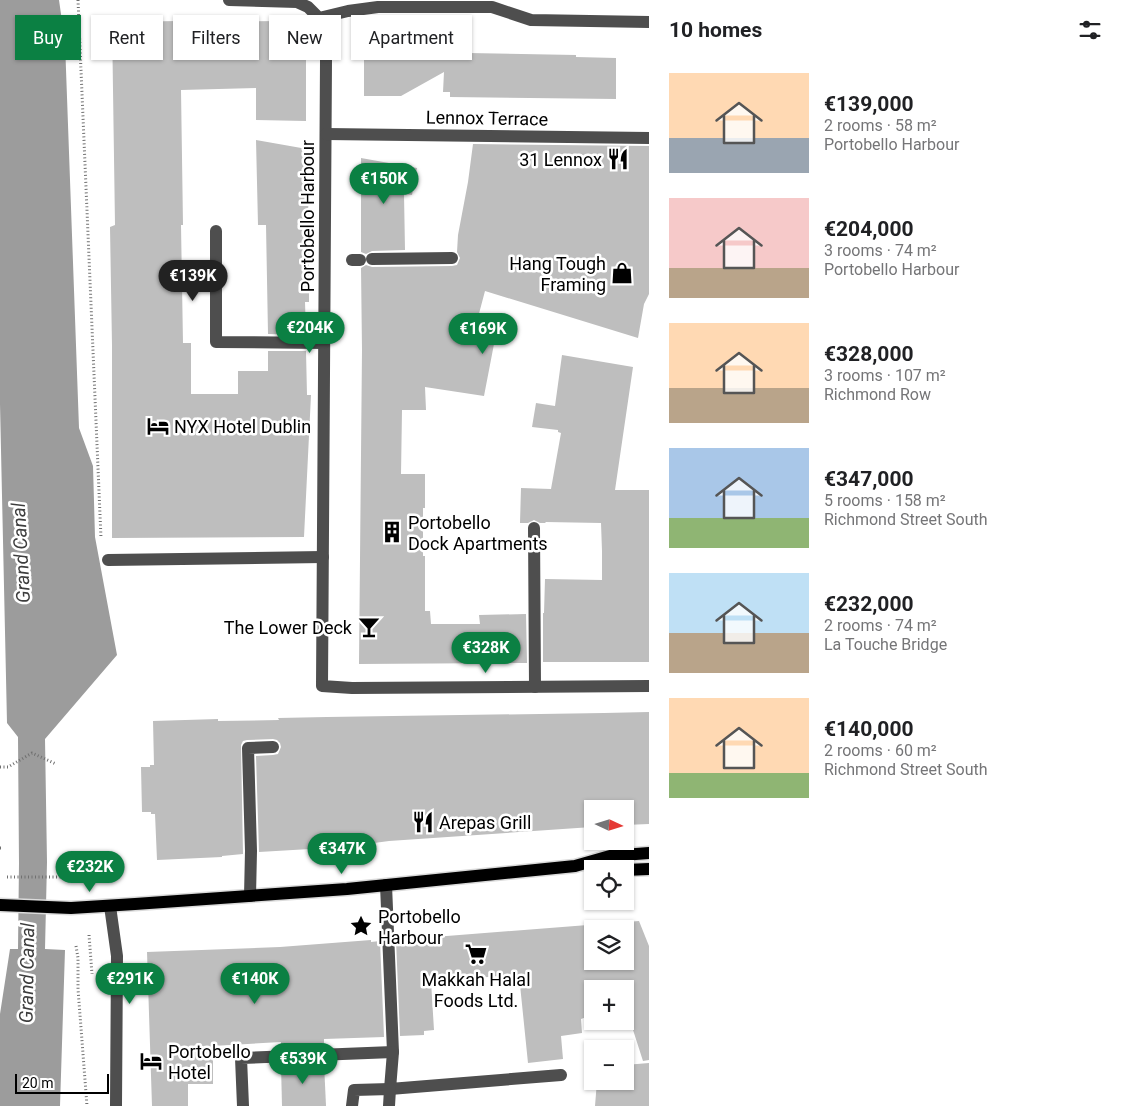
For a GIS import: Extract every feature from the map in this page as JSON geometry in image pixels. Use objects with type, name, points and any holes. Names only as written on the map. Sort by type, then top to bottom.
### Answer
[{"type":"main road","points":[[0,905],[71,908],[250,896],[386,885],[575,866],[610,856],[649,853]]},
{"type":"main road","points":[[575,866],[584,867]]},
{"type":"main road","points":[[634,870],[649,869]]},
{"type":"street","points":[[229,0],[297,2],[308,6],[316,15]]},
{"type":"street","points":[[331,15],[378,7],[492,7],[531,20],[649,22]]},
{"type":"street","name":"Portobello Harbour","points":[[326,60],[322,686],[352,688],[534,687]]},
{"type":"street","name":"Lennox Terrace","points":[[326,134],[649,138]]},
{"type":"street","points":[[216,231],[216,342],[324,343]]},
{"type":"street","points":[[362,260],[452,258]]},
{"type":"street","points":[[534,528],[534,687],[649,686]]},
{"type":"street","points":[[108,560],[323,557]]},
{"type":"street","points":[[250,896],[251,858],[248,748],[273,747]]},
{"type":"street","points":[[386,885],[393,1052],[388,1106]]},
{"type":"street","points":[[110,906],[116,956],[116,1106]]},
{"type":"street","points":[[243,1106],[242,1058],[393,1052]]},
{"type":"street","points":[[352,1106],[354,1090],[390,1089],[561,1074]]},
{"type":"path","points":[[78,0],[101,539],[106,549],[108,560]]},
{"type":"path","points":[[0,767],[8,767],[32,753],[56,764]]},
{"type":"path","points":[[7,877],[77,877]]},
{"type":"path","points":[[76,946],[87,1106]]},
{"type":"water","name":"Grand Canal","points":[[0,0],[59,0],[61,15],[15,15],[15,60],[66,60],[79,428],[93,466],[95,537],[117,655],[45,739],[47,862],[45,949],[65,950],[60,1106],[0,1106],[0,1014],[10,949],[18,949],[19,863],[18,737],[7,723],[0,404]]},
{"type":"building","points":[[163,21],[173,21],[173,60],[259,60],[259,21],[269,21],[269,60],[306,60],[306,121],[256,120],[256,88],[181,90],[183,343],[191,343],[191,394],[238,394],[238,371],[268,371],[268,351],[306,351],[307,395],[311,395],[304,537],[112,538],[110,227],[115,225],[113,60],[163,60]]},
{"type":"building","points":[[472,53],[576,55],[576,57],[616,58],[616,99],[450,97],[450,92],[443,92],[444,72],[401,96],[364,96],[364,60],[472,60]]},
{"type":"building","points":[[256,140],[307,149],[309,302],[305,302],[306,335],[268,334],[266,225],[258,225]]},
{"type":"building","points":[[473,144],[649,146],[649,294],[644,304],[638,338],[485,291],[472,340],[494,344],[484,396],[425,387],[426,410],[402,410],[401,474],[425,474],[423,556],[425,556],[425,611],[430,611],[431,624],[480,624],[479,615],[526,614],[527,663],[359,664],[361,268],[366,265],[372,267],[457,265],[460,258],[457,252],[458,235]]},
{"type":"building","points":[[361,158],[417,168],[412,195],[404,194],[405,250],[372,251],[366,254],[361,252]]},
{"type":"building","points":[[562,355],[633,367],[615,490],[649,490],[649,662],[543,662],[545,579],[602,580],[601,523],[540,523],[534,520],[528,523],[520,523],[521,488],[551,489],[561,433],[558,430],[532,427],[536,403],[555,406]]},
{"type":"building","points":[[649,712],[649,824],[634,825],[634,800],[584,800],[584,828],[259,852],[256,756],[278,754],[281,747],[277,740],[273,739],[247,740],[243,741],[241,745],[243,854],[222,857],[157,860],[155,814],[142,812],[141,767],[154,765],[153,721],[279,720],[278,718]]},
{"type":"building","points":[[634,921],[639,921],[649,946],[649,1060],[643,1061],[633,1030],[634,980],[584,980],[584,1018],[581,1019],[582,1033],[561,1036],[563,1059],[528,1063],[519,975],[431,981],[434,1030],[424,1031],[424,1035],[400,1036],[396,940],[584,925],[584,970],[634,970]]},
{"type":"building","points":[[371,940],[371,942],[380,941],[384,1037],[324,1039],[324,1047],[281,1048],[281,1042],[213,1046],[213,1084],[188,1084],[188,1106],[152,1106],[147,952],[280,947]]},
{"type":"building","points":[[324,1063],[326,1106],[282,1106],[281,1065]]},
{"type":"building","points":[[649,1063],[649,1106],[595,1106],[596,1090],[634,1090],[634,1064]]},
{"type":"place","name":"31 Lennox","points":[[618,159]]},
{"type":"place","name":"Hang Tough Framing","points":[[622,273]]},
{"type":"place","name":"NYX Hotel Dublin","points":[[158,426]]},
{"type":"place","name":"Portobello Dock Apartments","points":[[392,532]]},
{"type":"place","name":"The Lower Deck","points":[[369,627]]},
{"type":"place","name":"Arepas Grill","points":[[423,822]]},
{"type":"place","name":"Portobello Harbour","points":[[361,926]]},
{"type":"place","name":"Makkah Halal Foods Ltd.","points":[[476,954]]},
{"type":"place","name":"Portobello Hotel","points":[[151,1061]]}]
